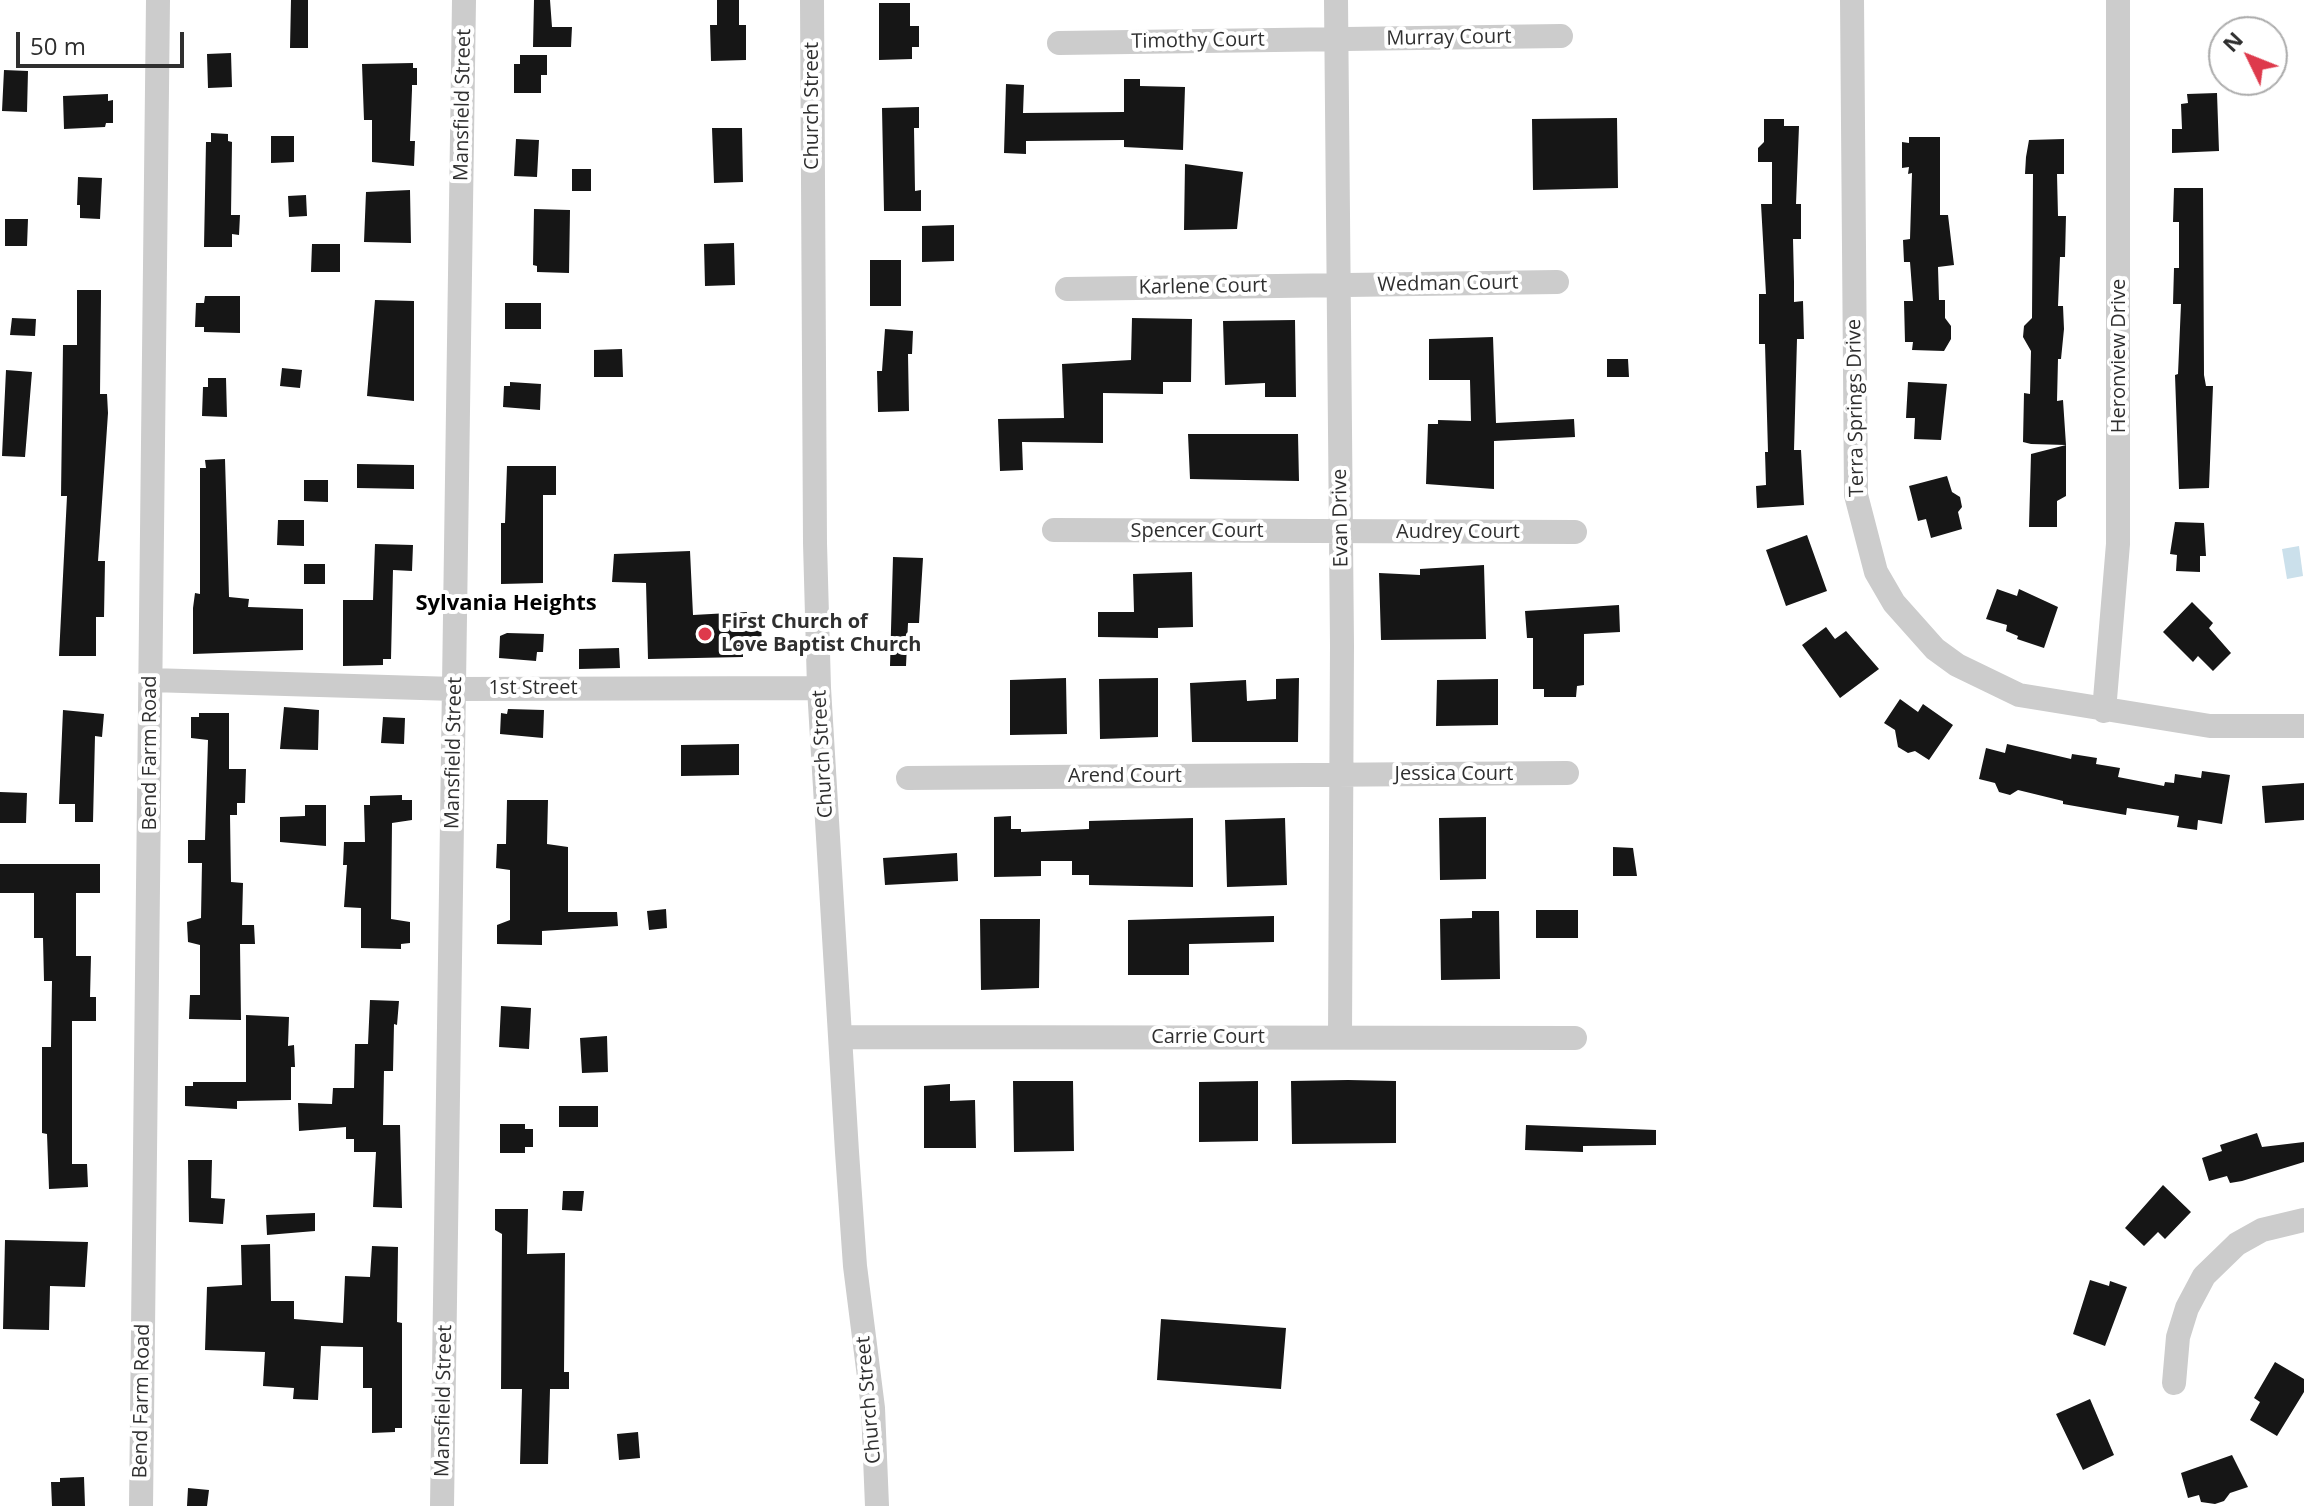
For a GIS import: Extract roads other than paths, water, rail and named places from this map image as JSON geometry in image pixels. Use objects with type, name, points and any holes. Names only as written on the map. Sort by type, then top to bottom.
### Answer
[{"type":"street","name":"Bend Farm Road","points":[[141,1506],[158,0]]},
{"type":"street","name":"Mansfield Street","points":[[442,1506],[464,0]]},
{"type":"street","name":"Church Street","points":[[812,0],[815,543],[819,688],[855,1266],[873,1408],[877,1506]]},
{"type":"street","name":"Evan Drive","points":[[1336,0],[1341,531],[1340,1036]]},
{"type":"street","name":"Terra Springs Drive","points":[[1852,0],[1856,495],[1872,559],[1894,603],[1910,624],[1957,665],[2019,695],[2210,726],[2304,726]]},
{"type":"street","name":"Heronview Drive","points":[[2104,711],[2118,544],[2118,0]]},
{"type":"street","name":"Murray Court","points":[[1337,39],[1561,36]]},
{"type":"street","name":"Timothy Court","points":[[1059,43],[1337,39]]},
{"type":"street","name":"Wedman Court","points":[[1339,285],[1557,282]]},
{"type":"street","name":"Karlene Court","points":[[1067,289],[1339,285]]},
{"type":"street","name":"Spencer Court","points":[[1054,530],[1341,531]]},
{"type":"street","name":"Audrey Court","points":[[1341,531],[1575,532]]},
{"type":"street","name":"1st Street","points":[[150,680],[455,689],[819,688]]},
{"type":"street","name":"Jessica Court","points":[[1341,775],[1567,773]]},
{"type":"street","name":"Arend Court","points":[[908,778],[1341,775]]},
{"type":"street","name":"Carrie Court","points":[[841,1037],[1575,1038]]},
{"type":"street","points":[[2174,1383],[2178,1337],[2187,1308],[2204,1276],[2237,1244],[2262,1230],[2304,1220]]},
{"type":"water","points":[[2299,546],[2303,576],[2287,579],[2282,549]]},
{"type":"place","name":"First Church of Love Baptist Church","points":[[705,634]]},
{"type":"district","name":"Sylvania Heights","points":[[506,604]]}]
